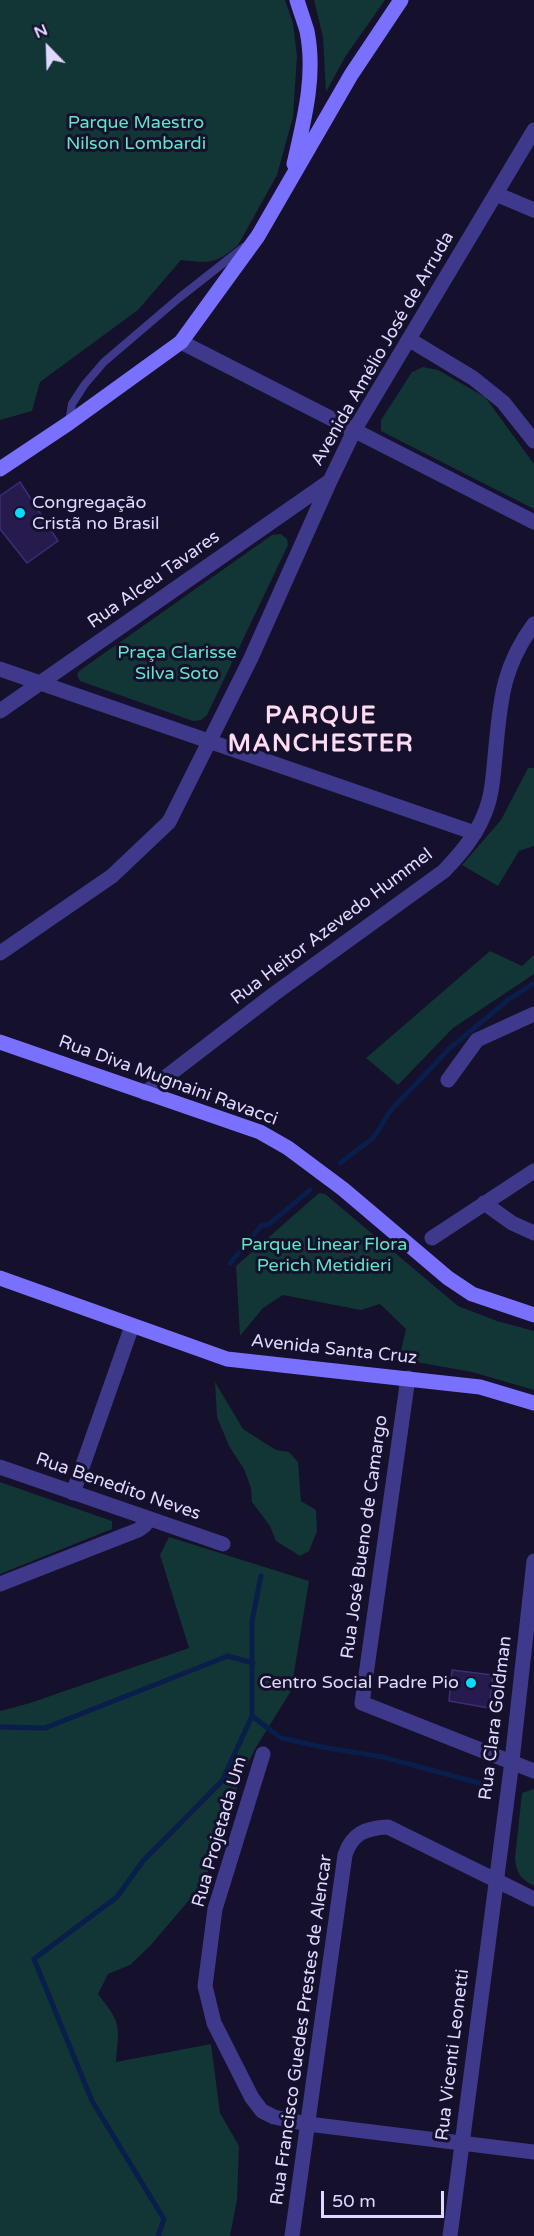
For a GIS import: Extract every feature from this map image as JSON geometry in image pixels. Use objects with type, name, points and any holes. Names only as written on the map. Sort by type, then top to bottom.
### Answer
[{"type":"main road","points":[[291,178],[308,104],[311,66],[307,31],[297,0]]},
{"type":"main road","points":[[0,469],[69,423],[181,342],[258,236],[371,44],[401,0]]},
{"type":"main road","name":"Rua Diva Mugnaini Ravacci","points":[[0,1042],[260,1132],[288,1148],[343,1189],[427,1260],[472,1294],[534,1315]]},
{"type":"main road","name":"Avenida Santa Cruz","points":[[0,1278],[228,1359],[480,1387],[534,1403]]},
{"type":"street","name":"Avenida Amélio José de Arruda","points":[[0,953],[112,876],[169,822],[251,658],[355,429],[534,130]]},
{"type":"street","points":[[496,194],[534,210]]},
{"type":"street","points":[[410,340],[473,378],[496,396],[534,441]]},
{"type":"street","points":[[181,342],[534,522]]},
{"type":"street","name":"Rua Alceu Tavares","points":[[0,711],[330,481]]},
{"type":"street","name":"Rua Heitor Azevedo Hummel","points":[[145,1092],[284,987],[444,871],[465,849],[484,816],[490,797],[501,697],[506,676],[522,640],[534,624]]},
{"type":"street","points":[[0,669],[475,833]]},
{"type":"street","points":[[448,1080],[477,1040],[534,1014]]},
{"type":"street","points":[[432,1238],[534,1172]]},
{"type":"street","points":[[484,1203],[512,1223],[534,1233]]},
{"type":"street","points":[[73,1493],[132,1326]]},
{"type":"street","name":"Rua José Bueno de Camargo","points":[[408,1378],[362,1703],[512,1761]]},
{"type":"street","name":"Rua Benedito Neves","points":[[0,1467],[223,1544]]},
{"type":"street","points":[[0,1584],[138,1530],[149,1520]]},
{"type":"street","name":"Rua Clara Goldman","points":[[495,1880],[512,1761],[534,1561]]},
{"type":"street","name":"Rua Projetada Um","points":[[263,1754],[215,1910],[205,1986],[214,2023],[252,2098],[262,2111],[274,2117],[308,2124],[534,2152]]},
{"type":"street","points":[[512,1761],[534,1771]]},
{"type":"street","name":"Rua Francisco Guedes Prestes de Alencar","points":[[292,2236],[348,1845],[358,1833],[372,1828],[388,1827],[495,1880]]},
{"type":"street","points":[[495,1880],[534,1899]]},
{"type":"street","name":"Rua Vicenti Leonetti","points":[[450,2236],[495,1880]]},
{"type":"lane","points":[[69,423],[72,404],[104,362],[179,298],[258,236]]},
{"type":"green space","name":"Parque Maestro Nilson Lombardi","points":[[0,0],[285,0],[293,23],[297,56],[293,117],[277,175],[238,245],[223,256],[211,261],[181,260],[138,310],[40,382],[32,411],[0,420]]},
{"type":"green space","points":[[314,0],[385,0],[345,57],[326,92],[323,37]]},
{"type":"green space","points":[[423,367],[438,370],[485,397],[534,464],[534,509],[381,431],[381,420],[412,372]]},
{"type":"green space","name":"Praça Clarisse Silva Soto","points":[[281,534],[287,539],[288,545],[207,715],[201,720],[193,721],[80,681],[77,675],[79,671],[272,535]]},
{"type":"green space","points":[[528,768],[534,768],[534,846],[519,851],[498,886],[462,865],[501,820]]},
{"type":"green space","points":[[490,951],[522,966],[534,955],[534,974],[453,1028],[398,1085],[366,1058]]},
{"type":"green space","name":"Parque Linear Flora Perich Metidieri","points":[[319,1193],[325,1194],[458,1306],[497,1321],[534,1331],[534,1390],[472,1372],[399,1359],[406,1329],[380,1304],[361,1310],[283,1295],[263,1308],[240,1336],[236,1266]]},
{"type":"green space","points":[[215,1382],[243,1429],[276,1450],[289,1452],[298,1462],[301,1501],[316,1510],[317,1531],[309,1551],[300,1556],[276,1541],[270,1526],[252,1502],[251,1488],[244,1469],[229,1446],[217,1417]]},
{"type":"green space","points":[[0,1482],[112,1521],[112,1529],[0,1574]]},
{"type":"green space","points":[[169,1537],[309,1581],[291,1691],[255,1749],[239,1781],[224,1837],[202,1885],[150,1946],[130,1965],[108,1974],[98,1994],[117,2025],[116,2062],[211,2044],[220,2113],[239,2146],[237,2200],[230,2236],[0,2236],[0,1711],[30,1703],[189,1648],[160,1555]]},
{"type":"green space","points":[[534,1789],[534,1886],[520,1875],[515,1858],[522,1793]]},
{"type":"building","name":"Congregação Cristã no Brasil","points":[[20,482],[58,541],[27,563],[0,529],[0,496]]},
{"type":"building","name":"Centro Social Padre Pio","points":[[452,1670],[493,1675],[489,1708],[449,1701]]},
{"type":"waterway","points":[[340,1163],[374,1137],[391,1110],[450,1048],[508,1000],[534,983]]},
{"type":"waterway","points":[[230,1263],[261,1226],[269,1224],[310,1190]]},
{"type":"waterway","points":[[158,2236],[164,2219],[92,2101],[34,1959],[117,1897],[143,1861],[222,1781],[252,1716],[252,1621],[261,1576]]},
{"type":"waterway","points":[[0,1727],[45,1728],[228,1656],[253,1663]]},
{"type":"waterway","points":[[252,1716],[281,1738],[383,1757],[479,1783]]},
{"type":"place","name":"Congregação Cristã no Brasil","points":[[20,513]]},
{"type":"place","name":"Centro Social Padre Pio","points":[[471,1683]]},
{"type":"district","name":"PARQUE MANCHESTER","points":[[321,731]]}]
